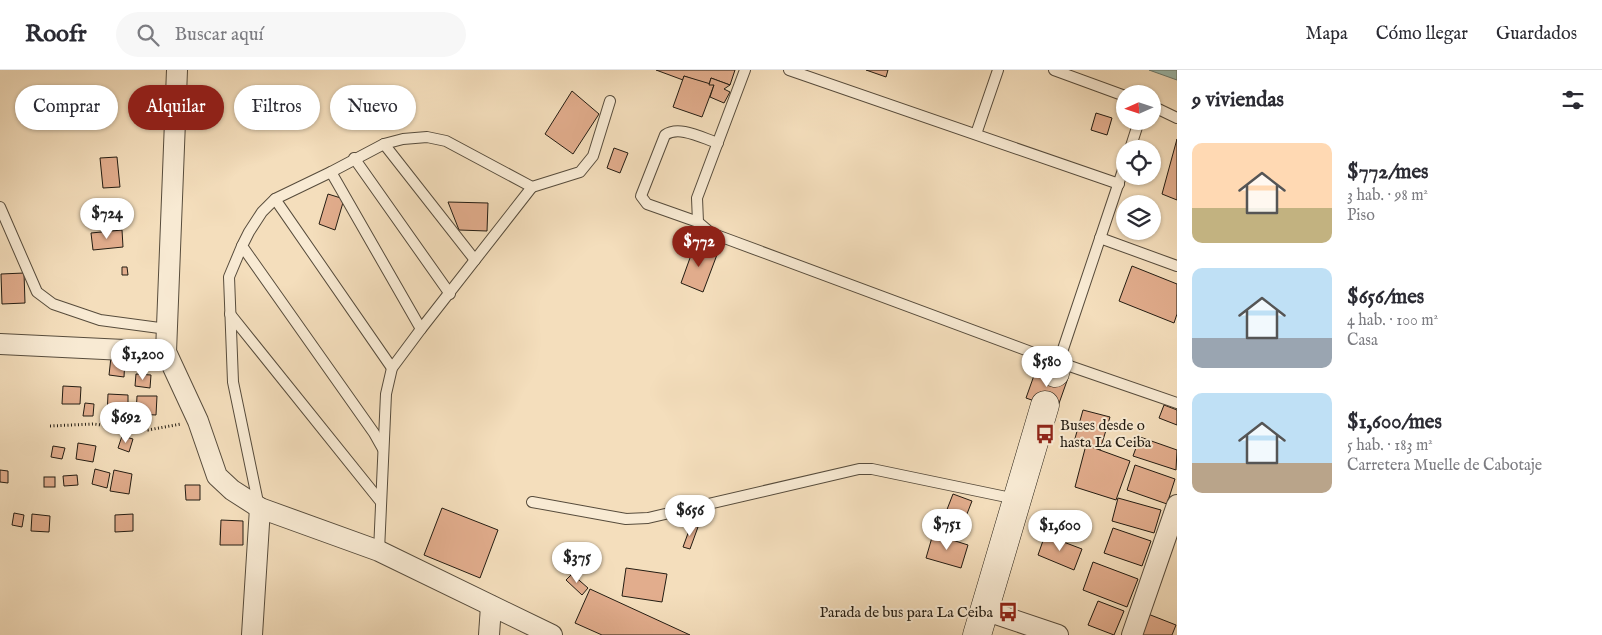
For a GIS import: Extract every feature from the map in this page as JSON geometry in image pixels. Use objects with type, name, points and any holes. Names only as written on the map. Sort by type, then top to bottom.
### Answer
[{"type":"main road","points":[[980,622],[1045,405]]},
{"type":"street","points":[[177,70],[166,352],[198,421],[217,476],[232,490],[260,508],[379,551],[552,635]]},
{"type":"street","points":[[0,344],[166,352]]},
{"type":"street","points":[[1132,635],[1171,545],[1177,505]]},
{"type":"street","points":[[252,635],[260,508]]},
{"type":"street","points":[[489,635],[491,606]]},
{"type":"street","points":[[980,622],[1058,635]]},
{"type":"lane","points":[[698,222],[697,198],[744,70]]},
{"type":"lane","points":[[789,70],[1116,183]]},
{"type":"lane","points":[[976,134],[998,70]]},
{"type":"lane","points":[[1054,70],[1116,93]]},
{"type":"lane","points":[[379,551],[386,394],[392,368],[421,328],[450,294],[532,188],[580,172],[593,156],[610,101]]},
{"type":"lane","points":[[1161,110],[1177,118]]},
{"type":"lane","points":[[718,143],[678,130],[670,131],[664,135],[641,196],[647,204],[698,222],[711,233],[1057,367],[1177,403]]},
{"type":"lane","points":[[260,508],[233,382],[229,277],[249,232],[262,212],[275,199],[331,172],[354,158],[384,144],[403,139],[427,137],[446,141],[532,188]]},
{"type":"lane","points":[[384,144],[475,260]]},
{"type":"lane","points":[[354,158],[450,294]]},
{"type":"lane","points":[[331,172],[421,328]]},
{"type":"lane","points":[[1057,367],[1118,185]]},
{"type":"lane","points":[[275,199],[392,368]]},
{"type":"lane","points":[[0,207],[37,292],[52,304],[100,320],[167,329]]},
{"type":"lane","points":[[1100,238],[1177,266]]},
{"type":"lane","points":[[242,246],[374,433],[383,449]]},
{"type":"lane","points":[[230,314],[381,502]]},
{"type":"lane","points":[[532,502],[626,519],[648,518],[859,468],[872,469],[1017,499]]},
{"type":"path","points":[[50,426],[93,424],[148,430],[198,421]]},
{"type":"shaded area","points":[[1149,70],[1177,70],[1177,80]]},
{"type":"building","points":[[656,70],[735,70],[730,85],[711,78],[709,85],[684,76],[683,80]]},
{"type":"building","points":[[866,70],[888,70],[886,77]]},
{"type":"building","points":[[684,76],[714,85],[702,117],[673,107]]},
{"type":"building","points":[[711,78],[730,85],[724,89],[730,92],[724,103],[710,97],[714,85],[709,85]]},
{"type":"building","points":[[572,91],[599,114],[573,154],[545,134]]},
{"type":"building","points":[[1096,113],[1112,118],[1107,135],[1091,130]]},
{"type":"building","points":[[1177,139],[1177,200],[1162,194]]},
{"type":"building","points":[[614,148],[628,153],[620,173],[607,168]]},
{"type":"building","points":[[117,157],[120,187],[103,188],[100,158]]},
{"type":"building","points":[[328,194],[344,199],[335,230],[319,224]]},
{"type":"building","points":[[448,202],[488,203],[487,231],[459,230]]},
{"type":"building","points":[[122,230],[123,247],[93,250],[91,233]]},
{"type":"building","points":[[695,244],[718,252],[703,292],[681,283]]},
{"type":"building","points":[[1132,266],[1177,284],[1177,314],[1174,323],[1119,301]]},
{"type":"building","points":[[122,267],[127,267],[128,275],[122,275]]},
{"type":"building","points":[[24,273],[25,303],[2,304],[1,274]]},
{"type":"building","points":[[111,357],[125,358],[124,377],[109,375]]},
{"type":"building","points":[[1037,367],[1068,378],[1057,409],[1026,398]]},
{"type":"building","points":[[136,374],[151,375],[150,388],[135,386]]},
{"type":"building","points":[[63,386],[81,387],[80,404],[62,404]]},
{"type":"building","points":[[108,394],[128,395],[128,417],[107,416]]},
{"type":"building","points":[[137,396],[157,396],[156,415],[136,414]]},
{"type":"building","points":[[85,403],[94,404],[93,416],[83,416]]},
{"type":"building","points":[[1164,405],[1177,410],[1177,425],[1159,418]]},
{"type":"building","points":[[1083,410],[1110,417],[1100,450],[1074,442]]},
{"type":"building","points":[[122,436],[133,439],[129,452],[118,448]]},
{"type":"building","points":[[1140,437],[1177,450],[1176,470],[1133,456]]},
{"type":"building","points":[[78,443],[96,446],[93,462],[76,459]]},
{"type":"building","points":[[1086,445],[1130,461],[1116,500],[1075,487]]},
{"type":"building","points":[[53,446],[65,448],[62,459],[51,457]]},
{"type":"building","points":[[1135,465],[1175,479],[1167,504],[1127,490]]},
{"type":"building","points":[[95,469],[110,473],[107,488],[92,484]]},
{"type":"building","points":[[0,470],[8,471],[8,483],[0,482]]},
{"type":"building","points":[[114,470],[132,474],[129,494],[110,491]]},
{"type":"building","points":[[77,475],[78,485],[64,486],[63,476]]},
{"type":"building","points":[[44,477],[55,477],[55,487],[44,487]]},
{"type":"building","points":[[185,485],[200,485],[200,500],[186,500]]},
{"type":"building","points":[[953,494],[972,501],[960,532],[941,525]]},
{"type":"building","points":[[1118,498],[1161,510],[1154,533],[1112,521]]},
{"type":"building","points":[[442,508],[498,530],[480,578],[424,555]]},
{"type":"building","points":[[14,513],[24,515],[22,527],[12,525]]},
{"type":"building","points":[[32,514],[50,516],[49,532],[31,531]]},
{"type":"building","points":[[133,514],[133,531],[115,532],[115,515]]},
{"type":"building","points":[[221,520],[243,521],[243,545],[220,545]]},
{"type":"building","points":[[691,525],[698,527],[690,549],[683,547]]},
{"type":"building","points":[[1113,528],[1151,541],[1142,566],[1104,553]]},
{"type":"building","points":[[933,534],[968,545],[961,568],[926,558]]},
{"type":"building","points":[[1045,535],[1082,549],[1074,570],[1038,555]]},
{"type":"building","points":[[1093,562],[1138,579],[1127,607],[1083,590]]},
{"type":"building","points":[[626,568],[667,574],[662,602],[622,596]]},
{"type":"building","points":[[572,574],[588,588],[582,595],[566,580]]},
{"type":"building","points":[[590,589],[690,635],[602,635],[575,623]]},
{"type":"building","points":[[1098,601],[1124,611],[1114,635],[1088,625]]},
{"type":"building","points":[[1148,614],[1176,625],[1172,635],[1140,635]]},
{"type":"place","name":"Buses desde o hasta La Ceiba","points":[[1045,434]]},
{"type":"place","name":"Parada de bus para La Ceiba","points":[[1008,612]]}]
